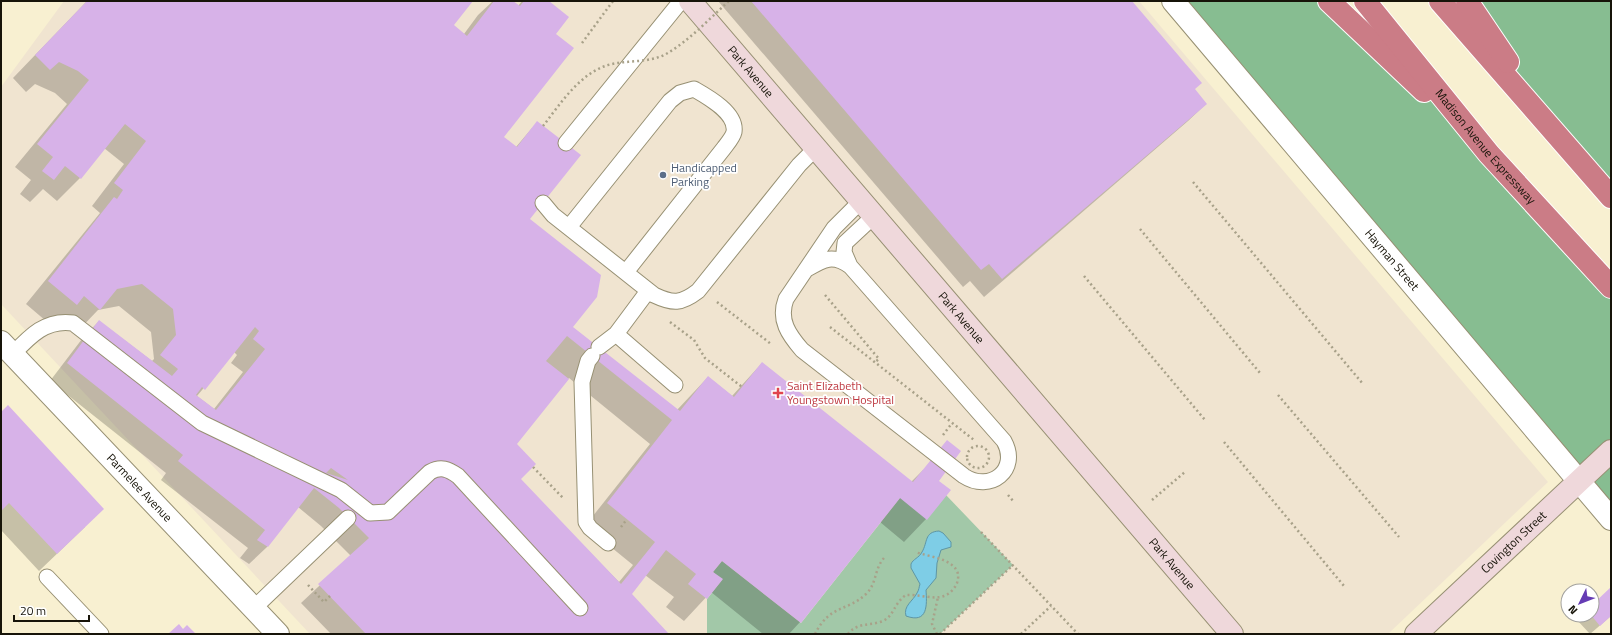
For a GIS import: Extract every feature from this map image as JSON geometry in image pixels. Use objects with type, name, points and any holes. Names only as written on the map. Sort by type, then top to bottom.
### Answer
[{"type":"highway","points":[[1329,1],[1489,154]]},
{"type":"highway","name":"Madison Avenue Expressway","points":[[1366,1],[1489,154],[1611,287]]},
{"type":"highway","points":[[1440,1],[1611,197]]},
{"type":"highway","points":[[1467,1],[1561,140]]},
{"type":"street","name":"Park Avenue","points":[[690,1],[1232,634]]},
{"type":"street","name":"Hayman Street","points":[[1173,1],[1611,519]]},
{"type":"street","name":"Parmelee Avenue","points":[[7,348],[278,634]]},
{"type":"street","name":"Covington Street","points":[[1416,634],[1611,451]]},
{"type":"lane","points":[[566,143],[681,1]]},
{"type":"lane","points":[[569,227],[670,102],[680,92],[694,89],[709,97],[728,114],[733,123],[734,133],[724,148],[626,272]]},
{"type":"lane","points":[[543,203],[553,215],[648,291],[668,302],[681,301],[698,291],[799,165],[816,148]]},
{"type":"lane","points":[[850,266],[844,252],[846,243],[868,208]]},
{"type":"lane","points":[[806,269],[819,261],[831,258],[840,259],[850,266],[1004,441],[1009,453],[1009,459],[1004,472],[998,477],[985,482],[978,482],[964,476],[802,350],[793,341],[785,325],[783,306],[786,299],[806,269],[834,228],[868,208]]},
{"type":"lane","points":[[608,543],[590,528],[586,522],[582,382],[588,362],[595,352],[616,334],[648,291]]},
{"type":"lane","points":[[7,348],[41,328],[57,322],[73,323],[202,422],[341,490],[370,513],[388,512],[430,472],[443,468],[450,470],[458,476],[580,608]]},
{"type":"lane","points":[[616,334],[675,385]]},
{"type":"lane","points":[[254,608],[348,518]]},
{"type":"lane","points":[[47,577],[101,634]]},
{"type":"path","points":[[582,43],[613,1]]},
{"type":"path","points":[[543,126],[571,90],[594,72],[611,64],[654,58],[666,54],[681,44],[729,1]]},
{"type":"path","points":[[1193,182],[1363,384]]},
{"type":"path","points":[[1140,229],[1260,373]]},
{"type":"path","points":[[1084,276],[1205,420]]},
{"type":"path","points":[[824,295],[879,359],[875,362]]},
{"type":"path","points":[[665,318],[694,340],[705,358],[742,387]]},
{"type":"path","points":[[830,327],[984,448],[989,456],[988,463],[983,467],[972,466],[968,460],[968,453],[973,448],[984,448]]},
{"type":"path","points":[[1278,395],[1399,538]]},
{"type":"path","points":[[1224,442],[1344,586]]},
{"type":"path","points":[[533,467],[586,522]]},
{"type":"path","points":[[1152,500],[1184,472]]},
{"type":"path","points":[[981,532],[1078,634]]},
{"type":"path","points":[[848,634],[858,626],[884,620],[891,616],[900,599],[912,594],[943,597],[950,592],[958,579],[955,566],[949,562],[915,552]]},
{"type":"path","points":[[815,634],[825,618],[837,609],[860,599],[866,594],[876,579],[877,570],[884,558]]},
{"type":"path","points":[[940,634],[1014,565]]},
{"type":"path","points":[[294,570],[324,602],[330,596]]},
{"type":"path","points":[[937,634],[932,624],[938,596]]},
{"type":"path","points":[[1021,634],[1051,606]]},
{"type":"shaded area","name":"Saint Elizabeth Youngstown Hospital","points":[[64,1],[1139,1],[1548,482],[1388,634],[310,634],[1,304],[1,87]]},
{"type":"green space","points":[[1173,1],[1329,1],[1489,154],[1611,287],[1611,519]]},
{"type":"green space","points":[[1467,1],[1611,1],[1611,197],[1561,140]]},
{"type":"green space","points":[[946,495],[1013,565],[940,634],[707,634],[707,599],[722,580],[713,572],[722,561],[801,623],[900,498]]},
{"type":"water","points":[[939,531],[943,533],[951,542],[951,547],[941,550],[937,563],[936,578],[926,590],[925,612],[919,617],[913,618],[906,616],[905,612],[907,606],[918,592],[920,584],[911,568],[911,564],[921,554],[929,535]]},
{"type":"building","points":[[87,1],[473,1],[454,25],[467,36],[494,1],[513,1],[520,6],[524,1],[549,1],[569,17],[556,34],[574,48],[504,137],[517,147],[537,121],[581,155],[530,219],[601,275],[597,297],[573,327],[680,411],[708,376],[734,397],[762,362],[913,482],[947,440],[961,451],[939,481],[951,490],[927,520],[900,498],[801,623],[722,561],[713,572],[723,579],[707,599],[688,584],[696,574],[666,550],[632,594],[669,634],[366,634],[318,584],[369,538],[339,508],[314,488],[268,547],[257,540],[265,530],[178,461],[183,455],[67,363],[99,320],[172,376],[178,369],[160,355],[176,335],[173,309],[142,284],[117,289],[100,310],[84,296],[77,305],[48,281],[114,197],[117,199],[123,190],[114,183],[146,141],[125,124],[81,179],[65,166],[54,180],[42,171],[53,157],[37,144],[89,80],[78,71],[59,62],[50,70],[35,55]],"holes":[[[255,327],[259,331],[253,339],[265,349],[216,410],[196,395],[202,387],[205,390]],[[567,336],[672,420],[607,503],[655,542],[621,584],[521,479],[536,464],[517,444],[569,379],[546,361]],[[331,468],[348,480],[326,473]]]},
{"type":"building","points":[[751,1],[1132,1],[1202,83],[1195,89],[1207,104],[1002,279],[989,264],[981,270]]},
{"type":"building","points":[[8,405],[104,509],[57,554],[9,503],[1,511],[1,412]]},
{"type":"building","points":[[1611,587],[1611,616],[1600,626],[1598,623],[1600,623],[1600,597]]},
{"type":"building","points":[[179,624],[183,629],[187,625],[196,634],[168,634]]},
{"type":"place","name":"Handicapped Parking","points":[[663,175]]},
{"type":"place","name":"Saint Elizabeth Youngstown Hospital","points":[[778,393]]}]
